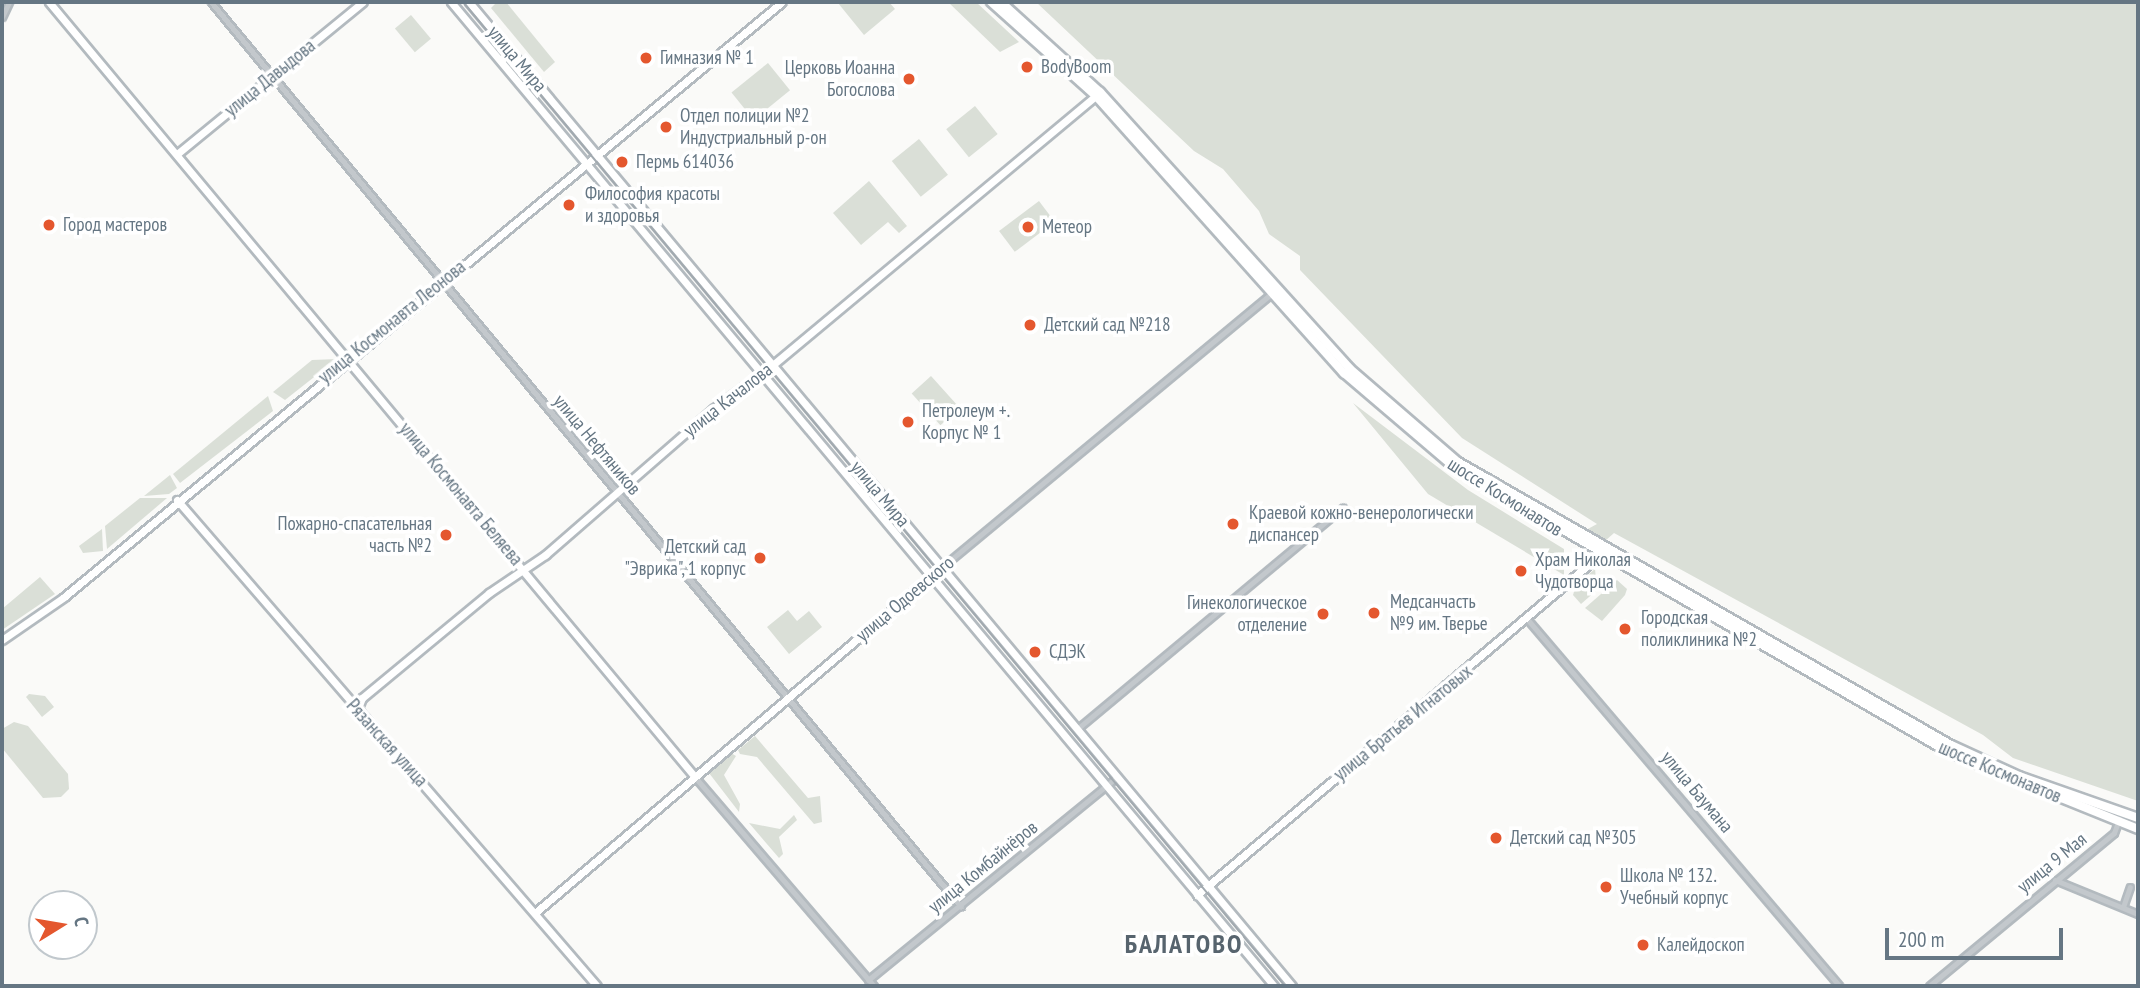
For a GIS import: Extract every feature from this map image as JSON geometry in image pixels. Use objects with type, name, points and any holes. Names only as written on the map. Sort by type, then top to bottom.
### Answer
[{"type":"main road","name":"улица Космонавта Беляева","points":[[49,2],[349,358],[694,776]]},
{"type":"main road","name":"улица Давыдова","points":[[177,154],[363,2]]},
{"type":"main road","name":"улица Мира","points":[[451,2],[1274,986]]},
{"type":"main road","name":"улица Мира","points":[[469,2],[1292,986]]},
{"type":"main road","name":"улица Космонавта Леонова","points":[[2,640],[64,597],[177,500],[782,2]]},
{"type":"main road","name":"шоссе Космонавтов","points":[[991,2],[1098,94]]},
{"type":"main road","name":"шоссе Космонавтов","points":[[1001,2],[1098,94],[1273,291],[1349,368],[1418,431],[1497,488],[1604,552],[1951,745],[2120,817],[2138,829]]},
{"type":"main road","name":"улица Качалова","points":[[358,708],[362,698],[618,493],[713,409],[773,365],[1098,94]]},
{"type":"main road","name":"Рязанская улица","points":[[177,500],[536,912],[597,986]]},
{"type":"main road","name":"улица Братьев Игнатовых","points":[[1197,895],[1528,620],[1604,552]]},
{"type":"main road","name":"улица Одоевского","points":[[536,912],[785,697],[942,567]]},
{"type":"main road","name":"шоссе Космонавтов","points":[[2120,817],[2138,818]]},
{"type":"street","points":[[2,17],[9,2]]},
{"type":"street","name":"улица Нефтяников","points":[[211,2],[961,907]]},
{"type":"street","name":"улица Одоевского","points":[[942,567],[1273,291]]},
{"type":"street","points":[[1077,729],[1343,507]]},
{"type":"street","name":"улица Баумана","points":[[1528,620],[1839,986]]},
{"type":"street","name":"улица Космонавта Беляева","points":[[694,776],[874,986]]},
{"type":"street","name":"улица Комбайнёров","points":[[868,980],[961,907],[1117,777]]},
{"type":"street","name":"улица 9 Мая","points":[[1928,986],[2114,833],[2120,817]]},
{"type":"street","points":[[2055,880],[2138,914]]},
{"type":"street","points":[[2123,907],[2130,887]]},
{"type":"shaded area","points":[[497,2],[506,2],[555,62],[544,72],[491,8]]},
{"type":"shaded area","points":[[889,2],[895,9],[864,35],[838,3]]},
{"type":"shaded area","points":[[948,2],[976,2],[1019,42],[1000,52]]},
{"type":"shaded area","points":[[1036,2],[2138,2],[2138,801],[2013,758],[1983,735],[1614,533],[1605,541],[1586,530],[1597,524],[1462,438],[1300,270],[1300,256],[1269,234],[1259,211],[1223,169],[1194,151]]},
{"type":"shaded area","points":[[411,15],[431,39],[415,52],[395,28]]},
{"type":"shaded area","points":[[768,63],[790,90],[754,120],[731,93]]},
{"type":"shaded area","points":[[975,106],[998,134],[969,157],[946,129]]},
{"type":"shaded area","points":[[919,139],[948,175],[921,197],[892,161]]},
{"type":"shaded area","points":[[869,181],[907,226],[899,233],[888,222],[861,245],[833,213]]},
{"type":"shaded area","name":"Метеор","points":[[1039,201],[1055,222],[1015,252],[999,231]]},
{"type":"shaded area","points":[[337,359],[285,400],[273,392],[312,360]]},
{"type":"shaded area","points":[[931,376],[960,408],[940,425],[912,393]]},
{"type":"shaded area","points":[[268,396],[273,411],[180,483],[173,474]]},
{"type":"shaded area","points":[[1353,403],[1468,490],[1564,549],[1564,575],[1428,494]]},
{"type":"shaded area","points":[[170,475],[177,488],[169,494],[144,496]]},
{"type":"shaded area","points":[[140,498],[167,498],[107,549],[105,526]]},
{"type":"shaded area","points":[[102,529],[103,551],[83,553],[79,546]]},
{"type":"shaded area","points":[[1595,569],[1597,590],[1581,604],[1573,595],[1576,585]]},
{"type":"shaded area","points":[[40,577],[55,594],[2,630],[2,609]]},
{"type":"shaded area","points":[[1617,580],[1627,589],[1625,595],[1602,621],[1585,608]]},
{"type":"shaded area","points":[[788,610],[797,621],[809,611],[822,627],[789,654],[767,627]]},
{"type":"shaded area","points":[[29,694],[45,696],[54,707],[42,717],[26,697]]},
{"type":"shaded area","points":[[14,722],[28,726],[68,774],[69,789],[61,797],[43,798],[2,748],[2,729]]},
{"type":"shaded area","points":[[755,736],[808,798],[820,796],[822,822],[814,824],[757,757],[740,754],[738,750]]},
{"type":"shaded area","points":[[731,753],[736,756],[724,775],[740,804],[739,812],[709,773]]},
{"type":"shaded area","points":[[794,815],[797,820],[779,837],[783,854],[779,858],[749,823],[780,829]]},
{"type":"tram line","points":[[463,2],[1285,986]]},
{"type":"place","name":"Гимназия № 1","points":[[646,58]]},
{"type":"place","name":"BodyBoom","points":[[1027,67]]},
{"type":"place","name":"Церковь Иоанна Богослова","points":[[909,79]]},
{"type":"place","name":"Отдел полиции №2 Индустриальный р-он","points":[[666,127]]},
{"type":"place","name":"Пермь 614036","points":[[622,162]]},
{"type":"place","name":"Философия красоты и здоровья","points":[[569,205]]},
{"type":"place","name":"Город мастеров","points":[[49,225]]},
{"type":"place","name":"Метеор","points":[[1028,227]]},
{"type":"place","name":"Детский сад №218","points":[[1030,325]]},
{"type":"place","name":"Петролеум +. Корпус № 1","points":[[908,422]]},
{"type":"place","name":"Краевой кожно-венерологически диспансер","points":[[1233,524]]},
{"type":"place","name":"Пожарно-спасательная часть №2","points":[[446,535]]},
{"type":"place","name":"Детский сад \"Эврика\", 1 корпус","points":[[760,558]]},
{"type":"place","name":"Храм Николая Чудотворца","points":[[1521,571]]},
{"type":"place","name":"Медсанчасть №9 им. Тверье","points":[[1374,613]]},
{"type":"place","name":"Гинекологическое отделение","points":[[1323,614]]},
{"type":"place","name":"Городская поликлиника №2","points":[[1625,629]]},
{"type":"place","name":"СДЭК","points":[[1035,652]]},
{"type":"place","name":"Детский сад №305","points":[[1496,838]]},
{"type":"place","name":"Школа № 132. Учебный корпус","points":[[1606,887]]},
{"type":"place","name":"Калейдоскоп","points":[[1643,945]]},
{"type":"district","name":"БАЛАТОВО","points":[[1184,944]]}]
